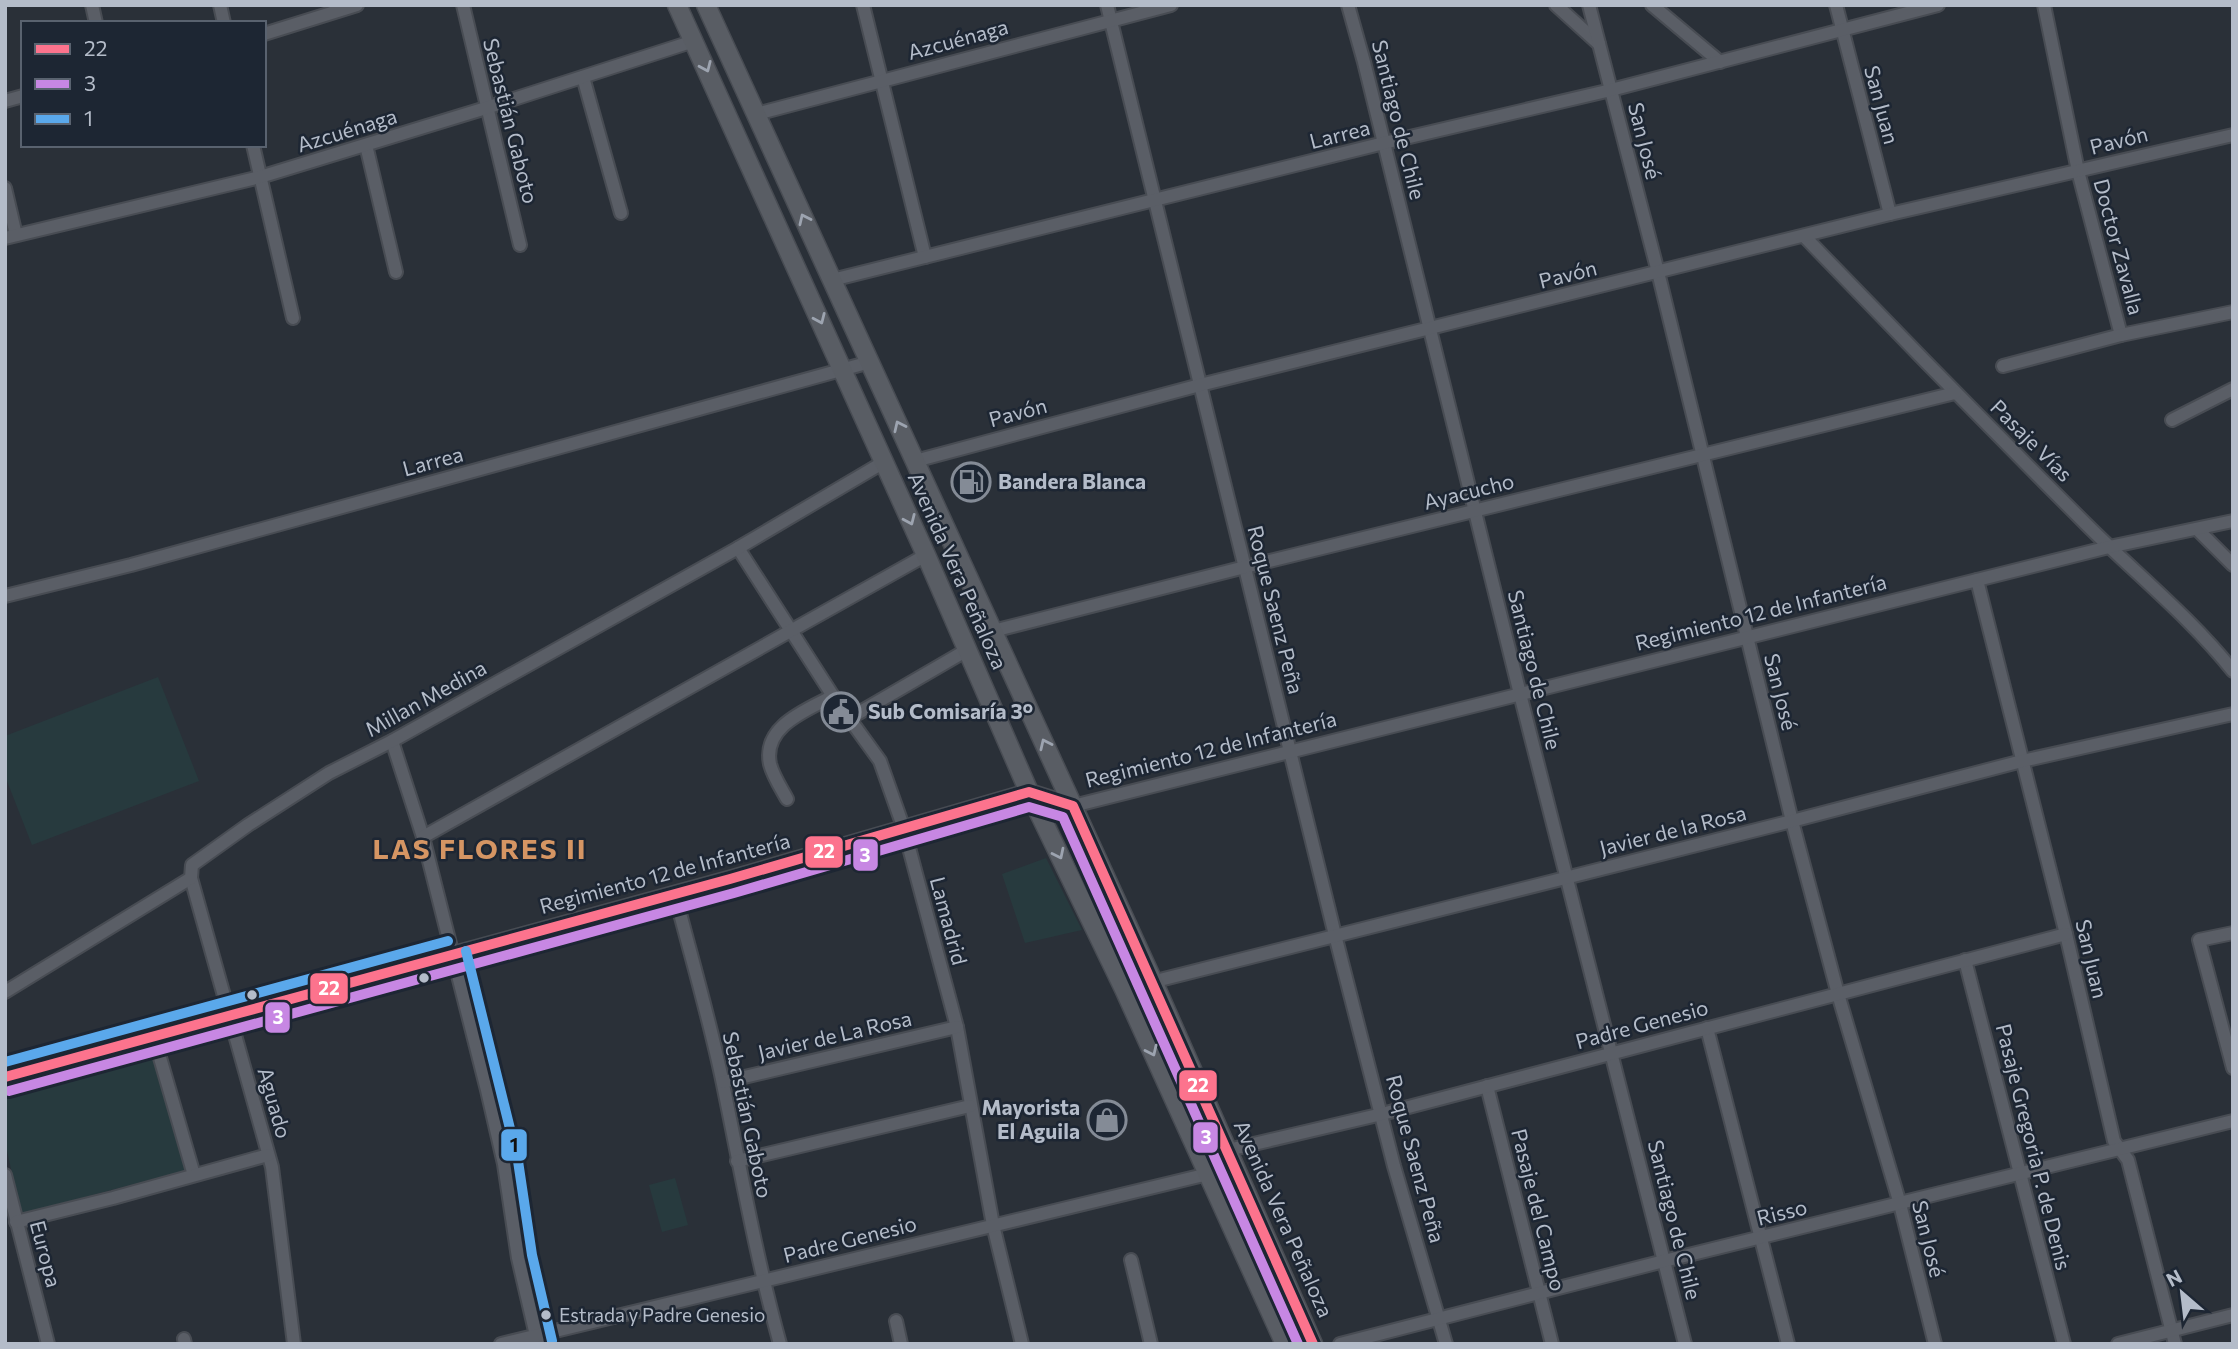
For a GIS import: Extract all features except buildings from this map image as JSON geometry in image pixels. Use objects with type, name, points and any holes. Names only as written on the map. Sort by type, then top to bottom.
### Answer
[{"type":"main road","name":"Avenida Vera Peñaloza","points":[[677,5],[926,555],[1030,792],[1124,989],[1285,1344]]},
{"type":"main road","name":"Avenida Vera Peñaloza","points":[[706,5],[1153,981],[1313,1344]]},
{"type":"street","name":"Sebastián Gaboto","points":[[463,5],[520,245]]},
{"type":"street","points":[[863,5],[925,257]]},
{"type":"street","name":"Roque Saenz Peña","points":[[1107,5],[1335,935],[1394,1166],[1446,1344]]},
{"type":"street","name":"Azcuénaga","points":[[756,114],[1171,5]]},
{"type":"street","name":"Santiago de Chile","points":[[1348,5],[1685,1344]]},
{"type":"street","points":[[1556,5],[1599,45]]},
{"type":"street","name":"San José","points":[[1589,5],[1658,272],[1792,821],[1838,994],[1900,1204],[1935,1344]]},
{"type":"street","points":[[1652,5],[1720,62]]},
{"type":"street","name":"San Juan","points":[[1836,5],[1890,214]]},
{"type":"street","name":"Larrea","points":[[832,280],[1384,143],[1611,90],[1938,5]]},
{"type":"street","name":"Doctor Zavalla","points":[[2044,5],[2078,171],[2121,335]]},
{"type":"street","points":[[266,33],[348,7]]},
{"type":"street","name":"Azcuénaga","points":[[11,236],[260,177],[694,41]]},
{"type":"street","points":[[583,77],[621,213]]},
{"type":"street","name":"Pavón","points":[[915,461],[1200,386],[1890,214],[2233,135]]},
{"type":"street","points":[[366,145],[396,272]]},
{"type":"street","points":[[253,147],[293,318]]},
{"type":"street","points":[[5,188],[11,236]]},
{"type":"street","name":"Pasaje Vías","points":[[1804,236],[1955,393],[2109,547],[2214,647],[2233,671]]},
{"type":"street","points":[[2003,366],[2121,335],[2233,312]]},
{"type":"street","name":"Larrea","points":[[5,596],[131,565],[870,362]]},
{"type":"street","points":[[2172,420],[2233,389]]},
{"type":"street","name":"Ayacucho","points":[[993,631],[1955,393]]},
{"type":"street","name":"Millan Medina","points":[[5,992],[191,878],[192,865],[328,773],[392,741],[738,548],[884,462]]},
{"type":"street","name":"Regimiento 12 de Infantería","points":[[5,1077],[675,894],[1030,792],[1073,806],[2109,547],[2233,521]]},
{"type":"street","points":[[2197,529],[2233,565]]},
{"type":"street","name":"Lamadrid","points":[[738,548],[833,695],[880,761],[904,829],[957,1027],[993,1225],[1022,1344]]},
{"type":"street","points":[[423,837],[926,555]]},
{"type":"street","name":"San Juan","points":[[1976,580],[2066,933],[2114,1141],[2128,1160],[2175,1344]]},
{"type":"street","points":[[850,718],[967,650]]},
{"type":"street","points":[[787,799],[769,761],[772,742],[783,724],[833,695]]},
{"type":"street","name":"Javier de la Rosa","points":[[1124,989],[2022,761],[2233,714]]},
{"type":"street","points":[[392,741],[423,837],[504,1164],[518,1258],[537,1339]]},
{"type":"street","name":"Aguado","points":[[191,878],[272,1167],[294,1344]]},
{"type":"street","name":"Sebastián Gaboto","points":[[675,894],[723,1082],[762,1281],[779,1344]]},
{"type":"street","name":"Padre Genesio","points":[[1228,1150],[1382,1114],[2066,933]]},
{"type":"street","points":[[2233,933],[2199,940],[2233,1068]]},
{"type":"street","name":"Pasaje Gregoria P. de Denis","points":[[1965,960],[2064,1344]]},
{"type":"street","name":"Javier de La Rosa","points":[[723,1082],[957,1027]]},
{"type":"street","points":[[1707,1028],[1788,1344]]},
{"type":"street","points":[[155,1037],[194,1175]]},
{"type":"street","name":"Pasaje del Campo","points":[[1487,1086],[1552,1344]]},
{"type":"street","points":[[737,1161],[970,1106]]},
{"type":"street","name":"Risso","points":[[1340,1344],[2233,1121]]},
{"type":"street","points":[[16,1222],[268,1155]]},
{"type":"street","name":"Europa","points":[[5,1174],[8,1206],[16,1222],[48,1344]]},
{"type":"street","name":"Padre Genesio","points":[[500,1344],[537,1339],[762,1281],[1208,1174]]},
{"type":"street","points":[[1131,1260],[1151,1344]]},
{"type":"street","points":[[2119,1344],[2233,1315]]},
{"type":"street","points":[[896,1321],[901,1344]]},
{"type":"green space","points":[[158,677],[199,781],[32,845],[5,776],[5,736]]},
{"type":"green space","points":[[1046,858],[1082,930],[1025,943],[1002,874]]},
{"type":"green space","points":[[151,1047],[187,1170],[21,1214],[5,1142],[5,1086]]},
{"type":"green space","points":[[675,1178],[688,1225],[662,1232],[649,1185]]},
{"type":"transit line","name":"22","points":[[5,1077],[730,879],[1029,792],[1073,806],[1313,1344]]},
{"type":"transit line","name":"3","points":[[9,1091],[734,893],[1029,807],[1063,817],[1298,1344]]},
{"type":"transit line","name":"1","points":[[5,1062],[448,941]]},
{"type":"transit line","name":"1","points":[[466,951],[518,1161],[532,1255],[552,1341]]},
{"type":"place","name":"Bandera Blanca","points":[[971,482]]},
{"type":"place","name":"Sub Comisaría 3°","points":[[841,712]]},
{"type":"place","name":"Mayorista El Aguila","points":[[1107,1120]]},
{"type":"place","name":"Estrada y Padre Genesio","points":[[546,1315]]},
{"type":"district","name":"LAS FLORES II","points":[[480,849]]}]
